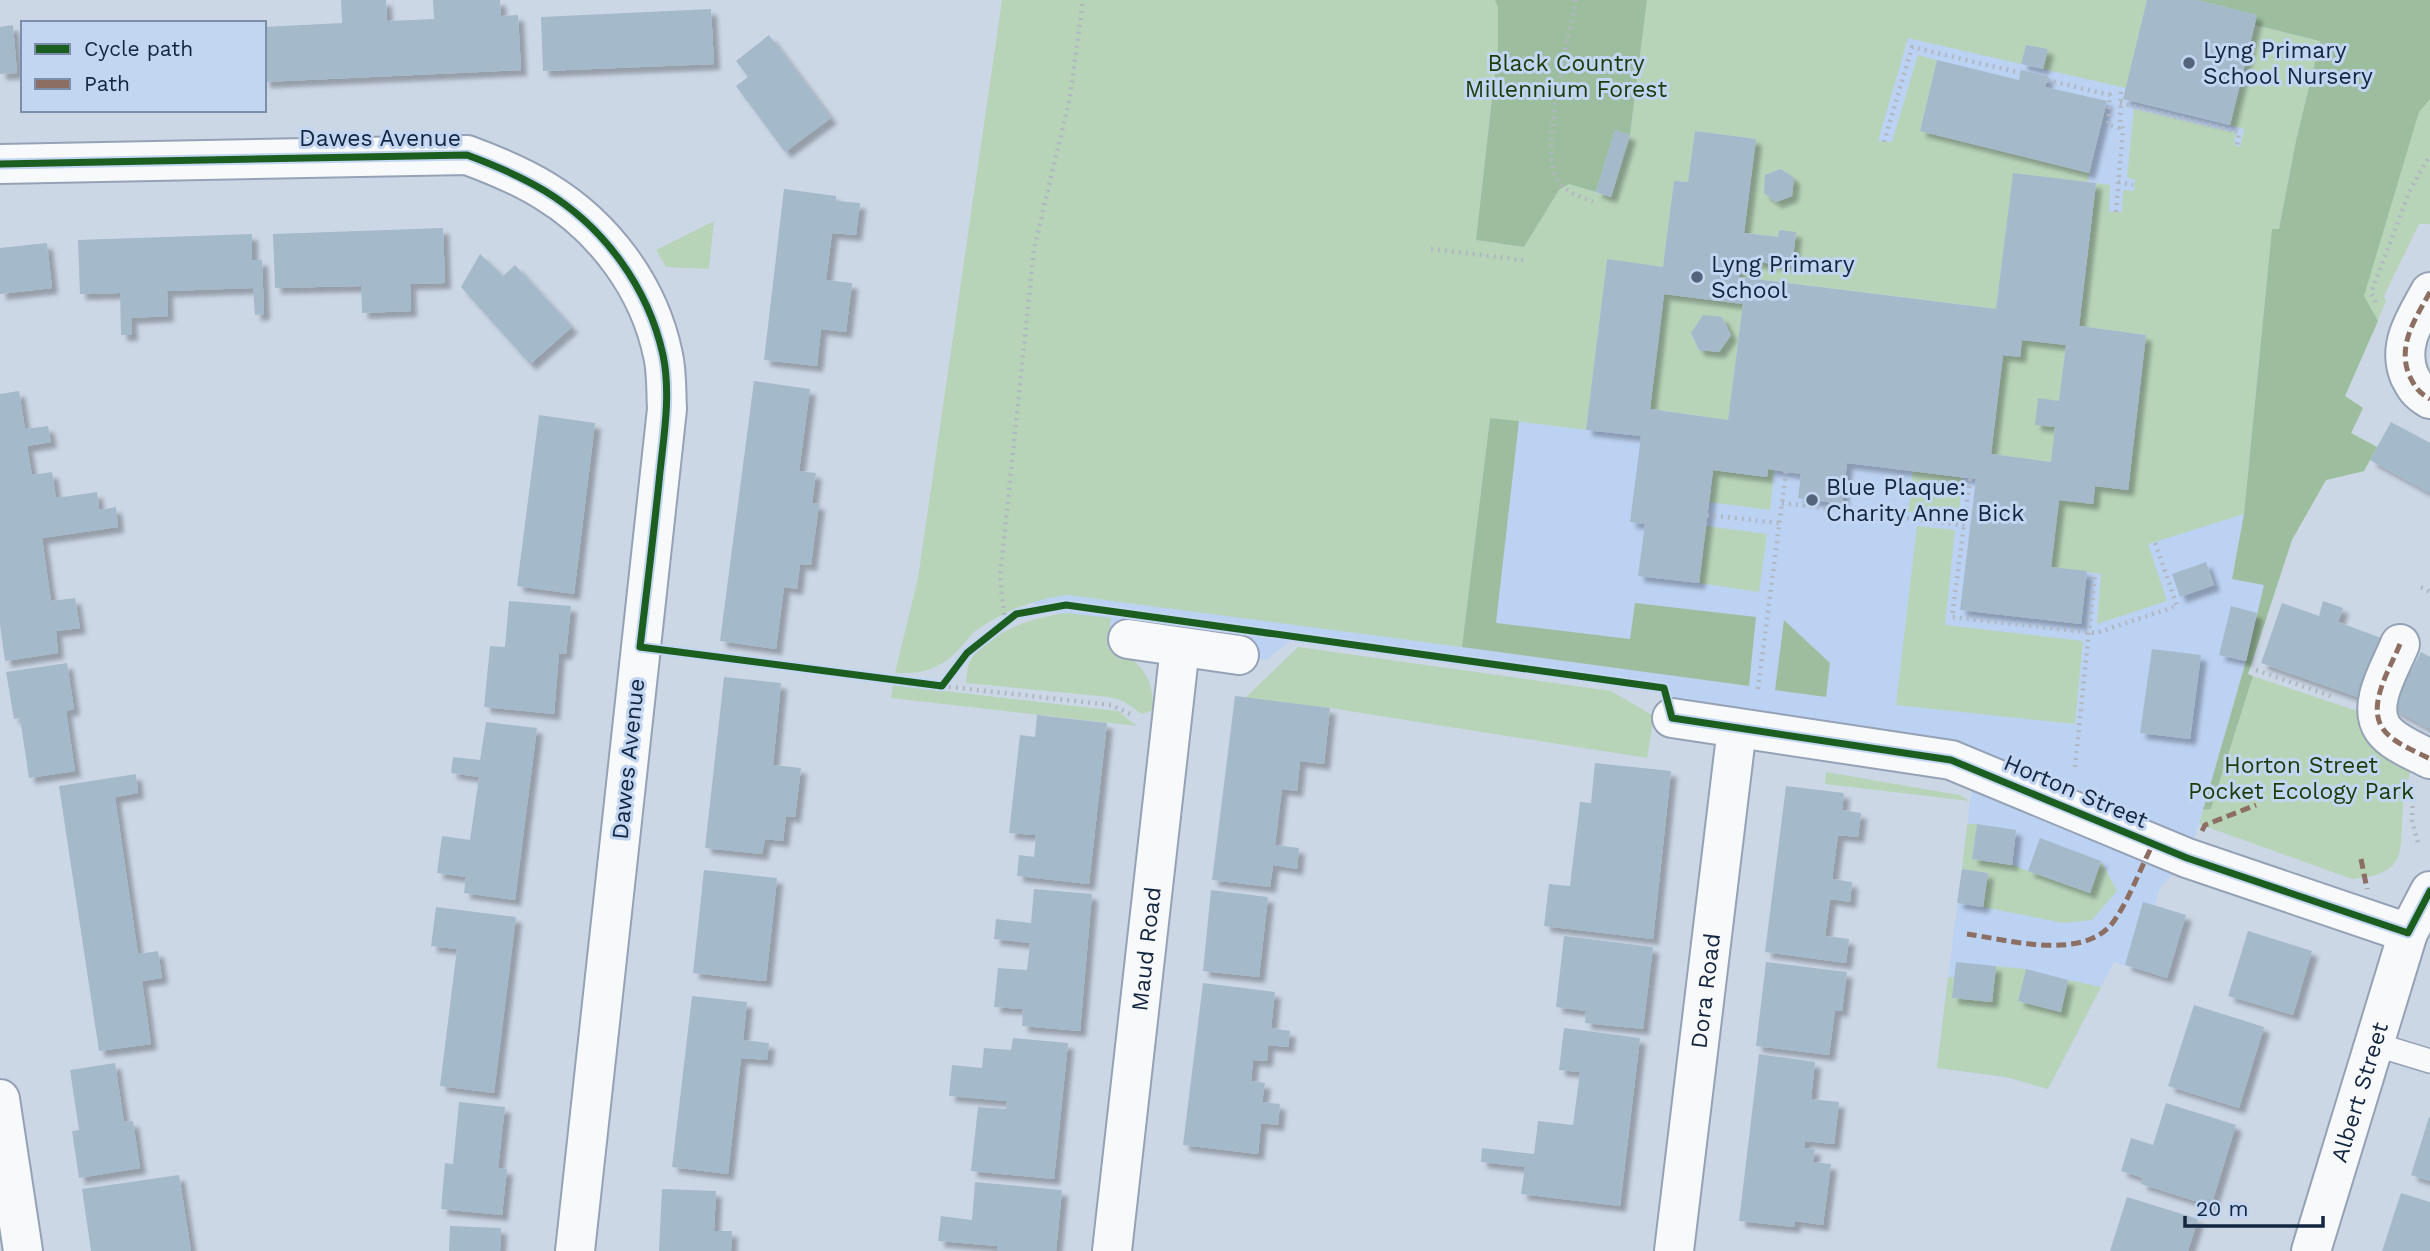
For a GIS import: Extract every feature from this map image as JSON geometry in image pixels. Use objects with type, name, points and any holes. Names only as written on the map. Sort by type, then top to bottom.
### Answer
[{"type":"street","name":"Dawes Avenue","points":[[0,164],[467,155],[508,171],[546,191],[583,218],[618,256],[645,300],[663,356],[667,409],[575,1251]]},
{"type":"street","points":[[2430,292],[2404,348],[2408,371],[2417,392],[2430,399]]},
{"type":"street","points":[[1128,639],[1239,655]]},
{"type":"street","points":[[2400,644],[2379,695],[2377,712],[2382,728],[2395,740],[2430,759]]},
{"type":"street","name":"Maud Road","points":[[1112,1251],[1180,648]]},
{"type":"street","name":"Horton Street","points":[[1672,718],[1746,714],[1951,760],[2187,858],[2408,933]]},
{"type":"street","name":"Dora Road","points":[[1674,1251],[1746,714]]},
{"type":"street","points":[[2408,933],[2430,891]]},
{"type":"street","name":"Albert Street","points":[[2311,1251],[2408,933]]},
{"type":"street","points":[[0,1099],[23,1251]]},
{"type":"lane","points":[[2374,1044],[2430,1061]]},
{"type":"path","points":[[1005,622],[1000,577],[1034,249],[1070,97],[1083,0]]},
{"type":"path","points":[[1576,0],[1551,136],[1555,176],[1568,192],[1593,202]]},
{"type":"path","points":[[1884,142],[1912,47],[2021,73]]},
{"type":"path","points":[[2047,80],[2110,94],[2108,125],[2123,129]]},
{"type":"path","points":[[2116,212],[2123,129],[2120,122],[2121,87]]},
{"type":"path","points":[[2120,103],[2239,131],[2237,146]]},
{"type":"path","points":[[2382,311],[2371,293],[2410,190],[2430,155]]},
{"type":"path","points":[[2118,183],[2133,185]]},
{"type":"path","points":[[1431,249],[1523,260]]},
{"type":"path","points":[[1746,714],[1786,472]]},
{"type":"path","points":[[1970,478],[1967,526],[1952,617],[2096,633],[2177,606],[2155,542]]},
{"type":"path","points":[[1782,503],[1967,526]]},
{"type":"path","points":[[1707,515],[1779,523]]},
{"type":"path","points":[[2075,773],[2095,573]]},
{"type":"path","points":[[2421,587],[2430,592]]},
{"type":"path","points":[[996,630],[1016,614]]},
{"type":"path","points":[[2256,670],[2342,700]]},
{"type":"path","points":[[942,686],[950,675]]},
{"type":"path","points":[[931,684],[1111,705],[1136,718]]},
{"type":"shaded area","name":"Lyng Primary School","points":[[1096,0],[2378,0],[2276,539],[2246,661],[2187,858],[2160,888],[2155,905],[2186,915],[2167,978],[2114,962],[2048,1089],[2006,1077],[1937,1068],[1976,771],[1672,718],[1664,688],[1293,638],[1267,660],[1128,639],[1028,602]]},
{"type":"green space","points":[[1002,0],[1495,0],[1498,7],[1498,46],[1476,240],[1524,247],[1559,190],[1569,184],[1611,197],[1630,135],[1647,0],[2147,0],[2126,88],[2043,69],[2047,49],[2026,45],[2021,64],[1908,38],[1878,141],[1892,142],[1918,55],[1937,60],[1920,131],[2089,173],[2088,182],[2013,174],[1996,309],[1739,277],[1740,260],[1792,266],[1796,233],[1779,230],[1778,237],[1744,233],[1756,139],[1695,131],[1688,182],[1674,181],[1663,267],[1607,260],[1586,430],[1490,418],[1462,647],[1067,595],[1033,602],[991,621],[937,666],[914,673],[895,673],[918,578]],"holes":[[[1781,169],[1794,178],[1791,196],[1776,202],[1764,193],[1766,175]]]},
{"type":"green space","name":"Black Country Millennium Forest","points":[[1495,0],[1647,0],[1630,135],[1615,130],[1596,192],[1569,184],[1559,190],[1524,247],[1476,240],[1498,46],[1498,8]]},
{"type":"green space","points":[[2197,0],[2430,0],[2430,99],[2419,112],[2364,296],[2378,321],[2345,396],[2363,408],[2351,433],[2377,447],[2364,471],[2326,480],[2292,540],[2248,674],[2253,676],[2211,809],[2203,810],[2246,661],[2264,585],[2232,579],[2244,514],[2272,229],[2279,229],[2296,141],[2320,41],[2255,25],[2256,15]]},
{"type":"green space","points":[[2430,0],[2430,224],[2419,224],[2384,296],[2386,301],[2345,396],[2363,408],[2351,433],[2377,447],[2364,471],[2326,480],[2398,28]]},
{"type":"green space","points":[[2255,25],[2320,41],[2296,141],[2279,229],[2272,229],[2244,514],[2148,544],[2167,601],[2097,624],[2101,574],[2051,567],[2059,500],[2093,503],[2095,486],[2128,490],[2146,335],[2079,326],[2096,183],[2110,185],[2109,212],[2122,212],[2123,190],[2134,191],[2135,180],[2127,177],[2134,109],[2236,133],[2234,144],[2240,147],[2244,129],[2230,125]]},
{"type":"green space","points":[[714,221],[709,269],[666,267],[656,250]]},
{"type":"green space","points":[[1664,294],[1743,304],[1728,420],[1650,409]],"holes":[[[1703,316],[1722,317],[1731,335],[1719,352],[1699,350],[1691,334]]]},
{"type":"green space","points":[[2022,340],[2066,345],[2059,401],[2039,399],[2055,427],[2051,462],[1991,454],[2003,355],[2020,357]]},
{"type":"green space","points":[[1490,418],[1519,421],[1496,623],[1630,639],[1635,603],[1756,617],[1749,686],[1462,647]]},
{"type":"green space","points":[[1768,469],[1774,470],[1770,510],[1709,502],[1713,470],[1767,477]]},
{"type":"green space","points":[[1913,471],[1963,478],[1958,518],[1908,512]]},
{"type":"green space","points":[[1706,526],[1767,534],[1759,592],[1699,583]]},
{"type":"green space","points":[[1917,526],[1955,530],[1945,625],[2083,641],[2075,724],[1896,705]]},
{"type":"green space","points":[[1068,613],[1111,618],[1108,648],[1137,663],[1143,670],[1151,688],[1153,710],[1142,714],[1123,701],[1109,697],[966,683],[970,661],[988,642],[1014,627],[1042,617]]},
{"type":"green space","points":[[1784,620],[1830,663],[1826,697],[1775,690]]},
{"type":"green space","points":[[1298,647],[1611,691],[1654,716],[1647,758],[1330,708],[1245,698]]},
{"type":"green space","name":"Horton Street Pocket Ecology Park","points":[[2253,676],[2357,711],[2369,740],[2411,769],[2404,802],[2400,848],[2393,866],[2384,872],[2352,879],[2199,824],[2203,810],[2211,809]]},
{"type":"green space","points":[[893,685],[1118,711],[1137,726],[891,698]]},
{"type":"green space","points":[[1826,772],[1959,795],[1970,801],[1825,784]]},
{"type":"green space","points":[[1967,824],[1977,824],[1972,859],[2012,865],[2090,893],[2101,861],[2117,891],[2092,920],[2064,923],[1983,907],[1988,873],[1962,869]]},
{"type":"green space","points":[[1996,966],[2026,969],[2018,1001],[2060,1012],[2068,980],[2101,987],[2048,1089],[2006,1077],[1937,1068],[1948,977],[1954,977],[1953,998]]},
{"type":"building","points":[[341,0],[386,0],[387,21],[434,19],[433,0],[500,0],[501,16],[518,15],[521,70],[266,82],[266,27],[342,23]]},
{"type":"building","name":"Lyng Primary School Nursery","points":[[2147,0],[2197,0],[2257,15],[2230,125],[2123,99]]},
{"type":"building","points":[[711,9],[714,64],[543,71],[541,17]]},
{"type":"building","points":[[13,25],[17,73],[0,74],[0,27]]},
{"type":"building","points":[[769,35],[831,118],[785,152],[736,86],[748,77],[736,61]]},
{"type":"building","points":[[2026,45],[2048,49],[2043,69],[2021,64]]},
{"type":"building","points":[[1937,60],[2019,80],[2021,70],[2048,76],[2045,87],[2107,101],[2089,173],[1920,131]]},
{"type":"building","points":[[1615,130],[1630,135],[1611,197],[1596,192]]},
{"type":"building","name":"Lyng Primary School","points":[[1695,131],[1756,139],[1744,233],[1778,237],[1779,230],[1796,232],[1792,266],[1740,260],[1739,277],[1996,309],[2013,173],[2096,183],[2079,326],[2146,335],[2128,490],[2095,486],[2093,504],[2059,500],[2051,567],[2087,571],[2081,624],[1960,610],[1976,479],[1847,463],[1842,504],[1798,498],[1801,474],[1768,469],[1767,477],[1713,470],[1699,583],[1638,576],[1645,524],[1630,522],[1641,436],[1586,430],[1607,259],[1663,267],[1674,181],[1688,182]],"holes":[[[1664,294],[1743,304],[1728,420],[1650,409]],[[2022,340],[2066,345],[2059,401],[2038,398],[2035,425],[2055,427],[2051,462],[1991,454],[2003,355],[2020,357]]]},
{"type":"building","points":[[1781,169],[1794,178],[1792,196],[1776,202],[1764,193],[1765,175]]},
{"type":"building","points":[[784,189],[836,196],[836,201],[860,203],[856,235],[832,233],[826,280],[852,283],[846,332],[821,329],[817,366],[764,360]]},
{"type":"building","points":[[443,228],[445,283],[410,284],[411,311],[362,313],[361,286],[275,288],[273,234]]},
{"type":"building","points":[[252,234],[252,260],[262,260],[264,314],[255,315],[253,288],[167,291],[168,316],[131,318],[132,335],[121,335],[120,293],[80,294],[78,240]]},
{"type":"building","points":[[47,243],[52,288],[0,294],[0,248]]},
{"type":"building","points":[[480,254],[503,276],[515,265],[572,327],[530,364],[461,287]]},
{"type":"building","points":[[1703,315],[1722,317],[1731,335],[1719,352],[1699,350],[1691,333]]},
{"type":"building","points":[[754,381],[810,389],[799,471],[816,473],[812,503],[819,504],[811,565],[800,564],[797,589],[784,587],[776,649],[720,641]]},
{"type":"building","points":[[19,391],[25,429],[48,426],[51,442],[27,446],[32,475],[52,472],[56,498],[97,492],[99,510],[116,507],[118,527],[42,538],[51,601],[75,598],[80,628],[56,631],[58,653],[5,661],[0,625],[0,394]]},
{"type":"building","points":[[539,415],[595,423],[574,594],[517,586]]},
{"type":"building","points":[[2391,422],[2430,443],[2430,493],[2370,460]]},
{"type":"building","points":[[2206,562],[2214,585],[2180,597],[2172,574]]},
{"type":"building","points":[[509,601],[571,606],[566,654],[559,653],[554,714],[484,707],[490,646],[505,647]]},
{"type":"building","points":[[2323,601],[2343,608],[2338,622],[2381,638],[2360,698],[2261,663],[2282,603],[2319,616]]},
{"type":"building","points":[[2231,606],[2257,613],[2246,661],[2219,655]]},
{"type":"building","points":[[2152,649],[2201,655],[2190,739],[2140,733]]},
{"type":"building","points":[[2421,652],[2430,657],[2430,729],[2391,708]]},
{"type":"building","points":[[67,663],[74,709],[66,711],[75,771],[29,778],[20,718],[14,719],[6,672]]},
{"type":"building","points":[[724,677],[781,683],[773,765],[801,768],[795,817],[786,816],[783,841],[765,839],[762,854],[705,848]]},
{"type":"building","points":[[1235,696],[1330,708],[1324,764],[1300,761],[1297,791],[1282,789],[1275,845],[1299,848],[1297,869],[1273,865],[1270,887],[1212,880]]},
{"type":"building","points":[[1037,715],[1107,723],[1089,884],[1017,876],[1019,855],[1034,857],[1036,835],[1009,833],[1020,735],[1035,737]]},
{"type":"building","points":[[486,722],[537,728],[515,900],[464,893],[466,877],[437,873],[442,836],[470,840],[479,777],[451,773],[453,757],[480,760]]},
{"type":"building","points":[[1595,763],[1671,771],[1653,939],[1544,926],[1549,884],[1570,886],[1580,802],[1591,803]]},
{"type":"building","points":[[136,774],[138,793],[115,797],[138,954],[158,951],[162,978],[142,981],[151,1044],[99,1051],[59,786]]},
{"type":"building","points":[[1786,786],[1844,793],[1842,810],[1861,813],[1858,837],[1838,835],[1832,879],[1852,882],[1850,902],[1830,899],[1825,936],[1849,939],[1846,963],[1765,952]]},
{"type":"building","points":[[1977,824],[2016,830],[2012,865],[1972,859]]},
{"type":"building","points":[[2040,838],[2101,861],[2090,893],[2028,871]]},
{"type":"building","points":[[1962,869],[1988,873],[1983,907],[1957,903]]},
{"type":"building","points":[[704,870],[777,878],[766,981],[693,973]]},
{"type":"building","points":[[1034,889],[1092,894],[1080,1031],[1022,1026],[1023,1009],[994,1007],[998,968],[1027,970],[1030,943],[994,939],[996,919],[1031,923]]},
{"type":"building","points":[[1211,890],[1268,897],[1259,977],[1203,971]]},
{"type":"building","points":[[2143,902],[2186,915],[2167,978],[2125,965]]},
{"type":"building","points":[[436,907],[516,917],[494,1093],[440,1086],[457,949],[431,946]]},
{"type":"building","points":[[2248,931],[2312,951],[2293,1015],[2228,996]]},
{"type":"building","points":[[1564,936],[1653,947],[1643,1029],[1585,1023],[1586,1011],[1556,1007]]},
{"type":"building","points":[[1766,962],[1847,972],[1842,1011],[1835,1010],[1829,1055],[1756,1046]]},
{"type":"building","points":[[1956,962],[1996,966],[1992,1002],[1952,998]]},
{"type":"building","points":[[2026,969],[2068,980],[2061,1012],[2018,1001]]},
{"type":"building","points":[[1203,983],[1275,992],[1271,1028],[1290,1031],[1288,1047],[1268,1045],[1267,1061],[1253,1060],[1251,1081],[1265,1083],[1262,1102],[1280,1104],[1278,1125],[1261,1123],[1258,1154],[1183,1145]]},
{"type":"building","points":[[692,996],[747,1002],[743,1040],[769,1043],[767,1060],[741,1058],[728,1174],[672,1167]]},
{"type":"building","points":[[2194,1005],[2264,1027],[2239,1108],[2168,1086]]},
{"type":"building","points":[[1564,1028],[1640,1038],[1620,1206],[1521,1194],[1525,1167],[1481,1162],[1482,1148],[1534,1154],[1538,1121],[1573,1125],[1580,1072],[1559,1070]]},
{"type":"building","points":[[1013,1038],[1068,1043],[1054,1179],[971,1171],[978,1107],[1006,1109],[1007,1101],[949,1096],[952,1065],[982,1068],[984,1048],[1011,1050]]},
{"type":"building","points":[[1759,1054],[1815,1062],[1811,1099],[1839,1102],[1834,1144],[1805,1141],[1804,1148],[1815,1149],[1813,1162],[1831,1164],[1823,1225],[1795,1221],[1794,1227],[1739,1221]]},
{"type":"building","points":[[115,1063],[124,1122],[133,1121],[140,1168],[79,1178],[72,1131],[79,1130],[70,1070]]},
{"type":"building","points":[[459,1102],[505,1107],[498,1168],[507,1169],[502,1215],[441,1209],[445,1163],[453,1164]]},
{"type":"building","points":[[2166,1103],[2236,1125],[2211,1206],[2141,1184],[2143,1178],[2121,1171],[2131,1138],[2153,1145]]},
{"type":"building","points":[[2430,1117],[2430,1181],[2411,1175]]},
{"type":"building","points":[[179,1175],[191,1251],[91,1251],[82,1189]]},
{"type":"building","points":[[975,1182],[1062,1190],[1056,1251],[997,1251],[997,1246],[938,1241],[941,1216],[972,1220]]},
{"type":"building","points":[[662,1189],[716,1191],[714,1231],[732,1231],[731,1251],[659,1251]]},
{"type":"building","points":[[2401,1193],[2430,1202],[2430,1251],[2382,1251]]},
{"type":"building","points":[[2127,1197],[2198,1219],[2188,1251],[2110,1251]]},
{"type":"building","points":[[450,1226],[501,1228],[500,1251],[449,1251]]},
{"type":"marked path","points":[[2430,292],[2414,322],[2405,353],[2411,379],[2430,399]]},
{"type":"marked path","points":[[2400,644],[2382,686],[2377,709],[2378,719],[2392,738],[2430,759]]},
{"type":"marked path","points":[[2202,831],[2205,825],[2256,805]]},
{"type":"marked path","points":[[1967,934],[2045,945],[2066,945],[2101,934],[2120,912],[2153,844]]},
{"type":"marked path","points":[[2361,859],[2367,889]]},
{"type":"cycle path","points":[[0,164],[467,155],[526,180],[566,206],[586,222],[621,261],[647,306],[663,355],[666,414],[640,647],[942,686],[967,653],[1016,614],[1066,605],[1664,688],[1672,718],[1951,760],[2187,858],[2408,933],[2430,891]]},
{"type":"place","name":"Lyng Primary School Nursery","points":[[2189,63]]},
{"type":"place","name":"Lyng Primary School","points":[[1697,277]]},
{"type":"place","name":"Blue Plaque: Charity Anne Bick","points":[[1812,500]]}]
